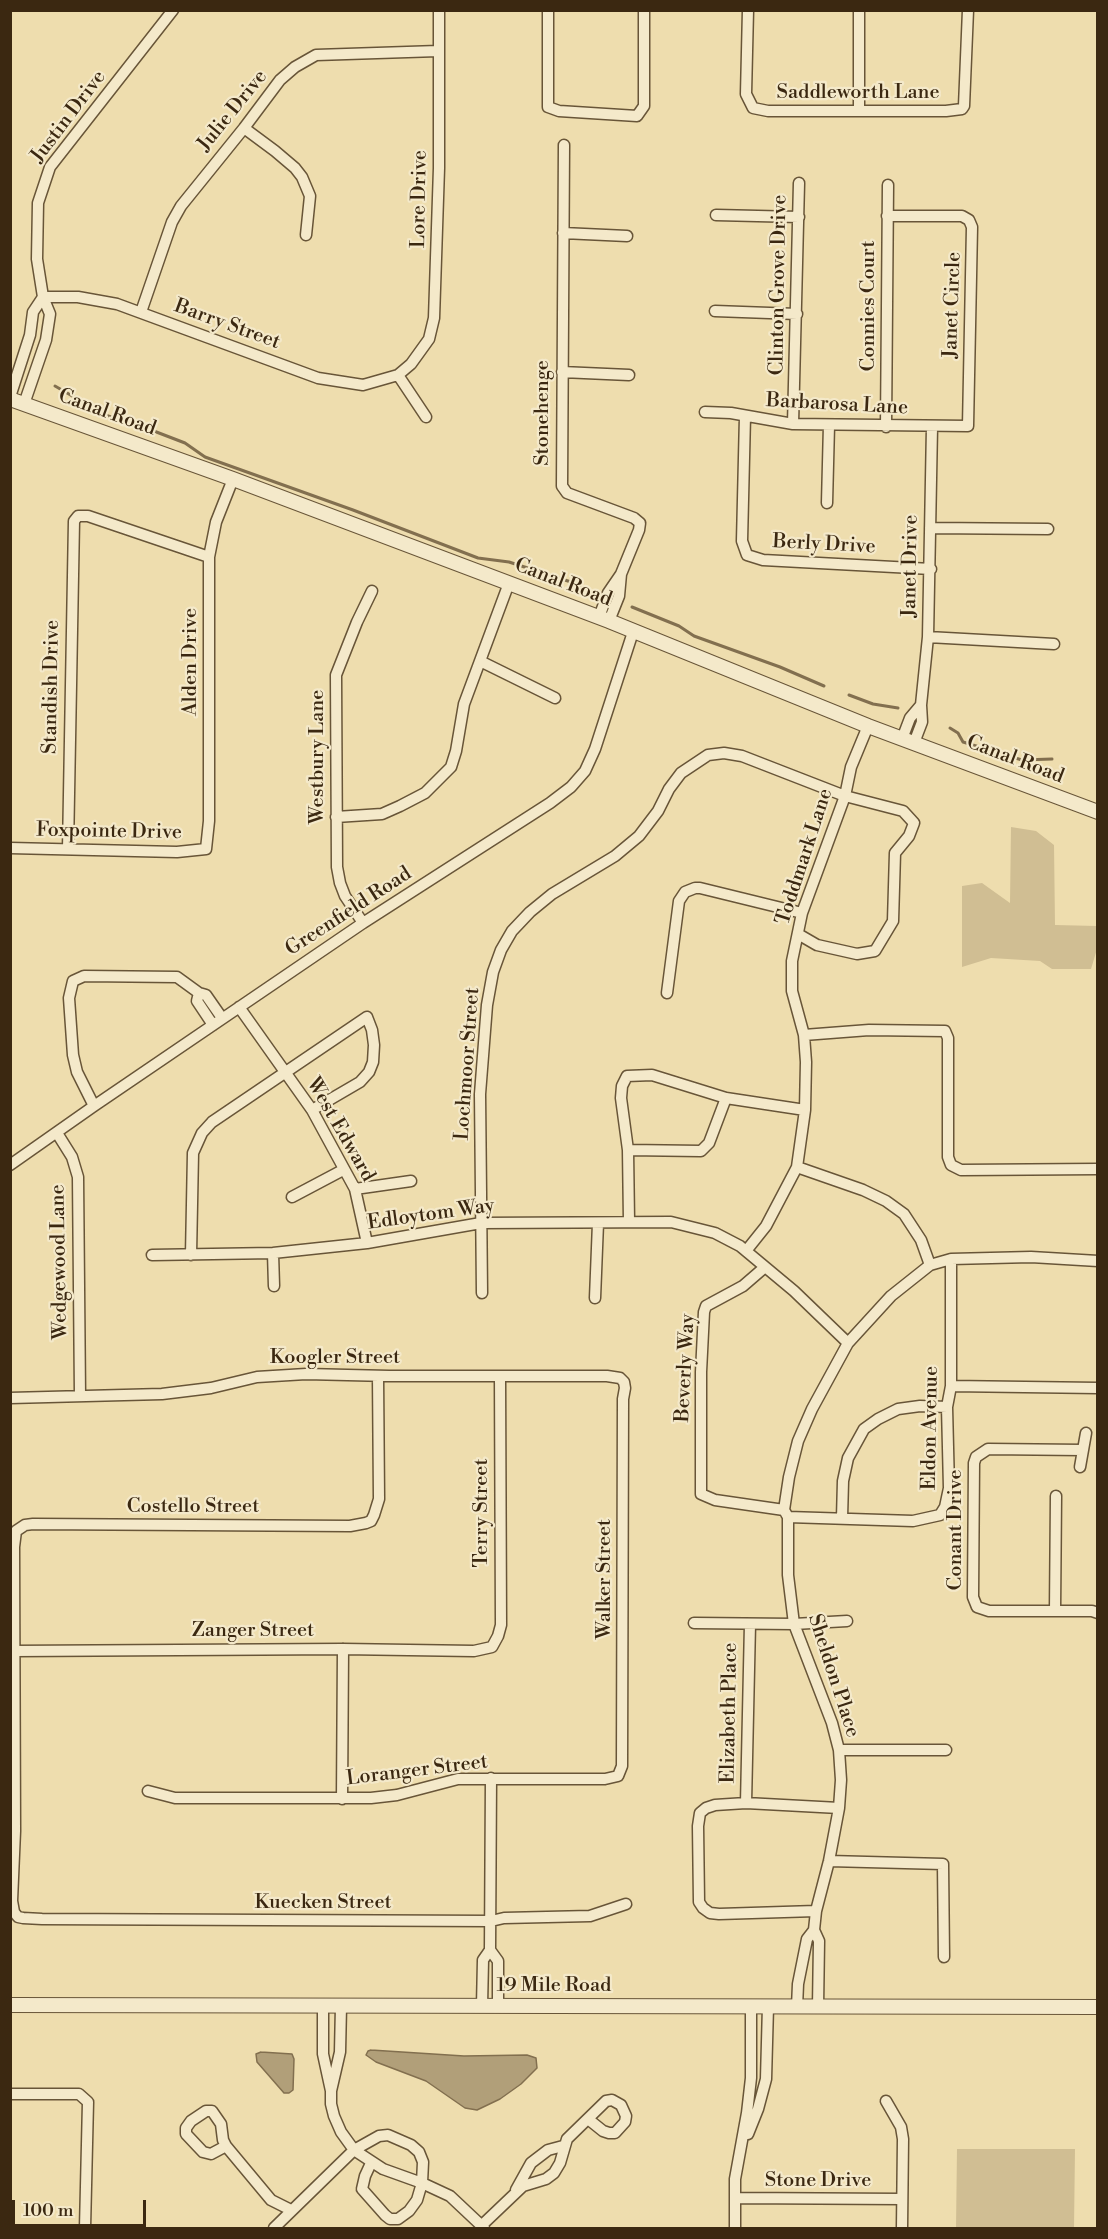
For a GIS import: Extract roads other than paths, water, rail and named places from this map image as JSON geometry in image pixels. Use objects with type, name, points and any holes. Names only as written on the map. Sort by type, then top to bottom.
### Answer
[{"type":"street","name":"Justin Drive","points":[[24,404],[46,340],[50,314],[43,297],[37,259],[38,203],[50,167],[173,10]]},
{"type":"street","name":"Lore Drive","points":[[398,375],[421,353],[429,339],[435,318],[439,168],[439,10]]},
{"type":"street","points":[[548,10],[548,107],[559,111],[636,116],[644,105],[644,10]]},
{"type":"street","name":"Saddleworth Lane","points":[[748,10],[746,94],[753,108],[768,111],[962,109],[965,99],[968,10]]},
{"type":"street","points":[[859,10],[859,110]]},
{"type":"street","name":"Julie Drive","points":[[141,312],[172,222],[195,186],[244,128],[280,80],[295,67],[316,55],[438,51]]},
{"type":"street","points":[[244,128],[296,168],[302,177],[310,196],[306,235]]},
{"type":"street","name":"Stonehenge","points":[[564,145],[562,486],[567,493],[634,518],[640,523],[604,619]]},
{"type":"street","name":"Clinton Grove Drive","points":[[793,424],[799,183]]},
{"type":"street","name":"Connies Court","points":[[886,427],[888,185]]},
{"type":"street","points":[[716,215],[799,217]]},
{"type":"street","name":"Janet Circle","points":[[887,216],[962,216],[969,220],[972,227],[968,426]]},
{"type":"street","points":[[563,233],[627,236]]},
{"type":"street","name":"Barry Street","points":[[43,297],[62,296],[102,301],[141,312],[318,378],[363,385],[398,375]]},
{"type":"street","points":[[10,398],[30,336],[33,312],[43,297]]},
{"type":"street","points":[[715,311],[797,314]]},
{"type":"street","points":[[19,371],[34,376]]},
{"type":"street","points":[[562,372],[629,375]]},
{"type":"street","points":[[398,375],[426,417]]},
{"type":"street","name":"Canal Road","points":[[10,398],[233,479],[604,619],[868,726],[1098,812]]},
{"type":"street","name":"Barbarosa Lane","points":[[705,412],[793,424],[932,428],[968,426]]},
{"type":"street","name":"Berly Drive","points":[[745,416],[742,541],[747,555],[763,560],[931,569]]},
{"type":"street","points":[[827,503],[830,425]]},
{"type":"street","name":"Janet Drive","points":[[908,741],[922,722],[921,705],[928,637],[931,569],[932,428]]},
{"type":"street","name":"Alden Drive","points":[[206,849],[209,821],[209,557],[216,522],[233,479]]},
{"type":"street","name":"Standish Drive","points":[[68,849],[73,525],[78,516],[88,516],[209,557]]},
{"type":"street","points":[[930,528],[1048,529]]},
{"type":"street","points":[[336,817],[382,814],[425,793],[451,767],[464,704],[509,583]]},
{"type":"street","name":"Westbury Lane","points":[[363,923],[345,896],[337,867],[336,675],[372,591]]},
{"type":"street","name":"Greenfield Road","points":[[10,1165],[363,923],[550,804],[571,787],[585,771],[595,749],[633,632]]},
{"type":"street","points":[[928,637],[1054,644]]},
{"type":"street","points":[[480,661],[555,698]]},
{"type":"street","name":"Toddmark Lane","points":[[805,1110],[804,1035],[792,991],[792,961],[802,913],[845,796],[851,767],[868,726]]},
{"type":"street","name":"Lochmoor Street","points":[[482,1293],[480,1094],[493,972],[501,950],[512,931],[552,894],[615,856],[639,836],[658,811],[681,773],[708,755],[724,753],[742,756],[845,796],[903,811],[914,823],[909,836],[895,853],[893,921],[875,951],[857,954],[817,945],[798,934]]},
{"type":"street","name":"Foxpointe Drive","points":[[10,848],[177,852],[206,849]]},
{"type":"street","points":[[667,993],[679,902],[685,892],[700,888],[802,913]]},
{"type":"street","points":[[94,1106],[77,1072],[73,1055],[69,998],[73,981],[84,976],[177,976],[199,993],[206,995],[218,1021]]},
{"type":"street","name":"West Edward","points":[[239,1007],[312,1110],[355,1189],[367,1243]]},
{"type":"street","points":[[191,1255],[193,1153],[196,1144],[212,1122],[367,1017],[374,1045],[373,1062],[369,1072],[360,1082],[312,1110]]},
{"type":"street","points":[[804,1035],[869,1030],[945,1031],[948,1038],[948,1157],[951,1165],[961,1170],[1098,1169]]},
{"type":"street","points":[[629,1221],[628,1150],[621,1098],[622,1086],[627,1076],[652,1075],[726,1098],[805,1110],[797,1167],[766,1226],[746,1251]]},
{"type":"street","points":[[628,1150],[701,1151],[709,1143],[726,1098]]},
{"type":"street","name":"Wedgewood Lane","points":[[57,1133],[72,1157],[78,1178],[80,1396]]},
{"type":"street","points":[[797,1167],[863,1190],[886,1201],[904,1214],[914,1227],[930,1265],[951,1259],[1031,1257],[1098,1261]]},
{"type":"street","points":[[292,1197],[343,1170]]},
{"type":"street","points":[[355,1189],[411,1181]]},
{"type":"street","name":"Edloytom Way","points":[[152,1255],[273,1253],[367,1243],[482,1223],[629,1221],[671,1222],[692,1226],[728,1239],[765,1267]]},
{"type":"street","points":[[595,1298],[598,1223]]},
{"type":"street","points":[[273,1253],[274,1286]]},
{"type":"street","name":"Eldon Avenue","points":[[786,1514],[892,1522],[913,1521],[940,1515],[949,1499],[950,1488],[947,1407],[951,1386],[951,1259]]},
{"type":"street","name":"Sheldon Place","points":[[818,2007],[819,1941],[814,1930],[816,1911],[839,1808],[841,1780],[839,1750],[832,1723],[794,1624],[788,1575],[786,1514],[789,1477],[798,1441],[812,1408],[848,1343],[891,1296],[930,1265]]},
{"type":"street","points":[[765,1267],[794,1291],[848,1343]]},
{"type":"street","name":"Beverly Way","points":[[765,1267],[743,1286],[706,1306],[704,1312],[701,1372],[701,1494],[715,1500],[786,1514]]},
{"type":"street","name":"Koogler Street","points":[[10,1398],[130,1396],[188,1392],[267,1376],[306,1374],[607,1376],[624,1382]]},
{"type":"street","name":"Costello Street","points":[[14,1651],[14,1547],[16,1531],[25,1525],[350,1526],[371,1521],[379,1499],[378,1376]]},
{"type":"street","name":"Terry Street","points":[[492,1647],[501,1625],[500,1376]]},
{"type":"street","name":"Walker Street","points":[[618,1776],[622,1766],[624,1382]]},
{"type":"street","points":[[951,1386],[1098,1388]]},
{"type":"street","points":[[842,1518],[843,1481],[848,1458],[864,1429],[898,1409],[920,1406],[947,1407]]},
{"type":"street","points":[[1080,1467],[1086,1433]]},
{"type":"street","name":"Conant Drive","points":[[1055,1611],[989,1611],[977,1607],[974,1597],[974,1463],[979,1453],[988,1449],[1083,1450]]},
{"type":"street","points":[[1056,1496],[1055,1611],[1096,1611]]},
{"type":"street","points":[[694,1623],[794,1624],[847,1621]]},
{"type":"street","name":"Elizabeth Place","points":[[746,1803],[750,1624]]},
{"type":"street","name":"Zanger Street","points":[[14,1651],[343,1649],[474,1651],[492,1647]]},
{"type":"street","points":[[342,1799],[343,1649]]},
{"type":"street","name":"Kuecken Street","points":[[14,1651],[15,1831],[12,1901],[14,1912],[18,1917],[90,1920],[491,1922],[504,1918],[591,1916],[626,1904]]},
{"type":"street","points":[[839,1750],[946,1750]]},
{"type":"street","name":"Loranger Street","points":[[148,1791],[175,1798],[342,1799],[384,1797],[458,1779],[609,1779],[618,1776]]},
{"type":"street","points":[[482,2006],[483,1960],[490,1950],[491,1778]]},
{"type":"street","points":[[816,1911],[718,1914],[710,1913],[703,1908],[699,1902],[698,1826],[700,1813],[715,1805],[746,1803],[839,1808]]},
{"type":"street","points":[[829,1861],[944,1864],[944,1957]]},
{"type":"street","name":"Sheldon Place","points":[[797,2007],[798,1984],[807,1939],[814,1930]]},
{"type":"street","points":[[490,1950],[498,1961],[498,2006]]},
{"type":"street","name":"19 Mile Road","points":[[10,2005],[1098,2007]]},
{"type":"street","points":[[322,2006],[322,2054],[331,2091]]},
{"type":"street","points":[[341,2006],[340,2052],[331,2091],[331,2104],[341,2132],[354,2150],[371,2163],[450,2196],[483,2227],[523,2186],[546,2179],[554,2173],[560,2163],[563,2146],[567,2139],[586,2121]]},
{"type":"street","points":[[735,2229],[735,2179],[751,2078],[751,2006]]},
{"type":"street","points":[[740,2157],[758,2109],[766,2079],[768,2006]]},
{"type":"street","points":[[751,2078],[766,2079]]},
{"type":"street","points":[[10,2094],[79,2094],[88,2102],[85,2229]]},
{"type":"street","points":[[886,2102],[901,2127],[903,2139],[902,2229]]},
{"type":"street","points":[[274,2229],[354,2150],[379,2136],[388,2135],[419,2152],[423,2162],[422,2183],[417,2200],[409,2211],[398,2219],[390,2219],[362,2189],[371,2163]]},
{"type":"street","points":[[514,2193],[531,2163],[548,2150],[563,2146]]},
{"type":"street","points":[[230,2151],[271,2200],[291,2210]]},
{"type":"street","name":"Stone Drive","points":[[735,2198],[902,2199]]},
{"type":"waterway","points":[[55,386],[105,415],[185,443],[205,457],[478,558],[509,562],[571,582],[589,591]]},
{"type":"waterway","points":[[632,607],[679,626],[694,636],[780,667],[824,686]]},
{"type":"waterway","points":[[849,695],[873,704],[898,708]]},
{"type":"waterway","points":[[950,728],[958,733],[963,742],[1022,760],[1052,759]]}]
